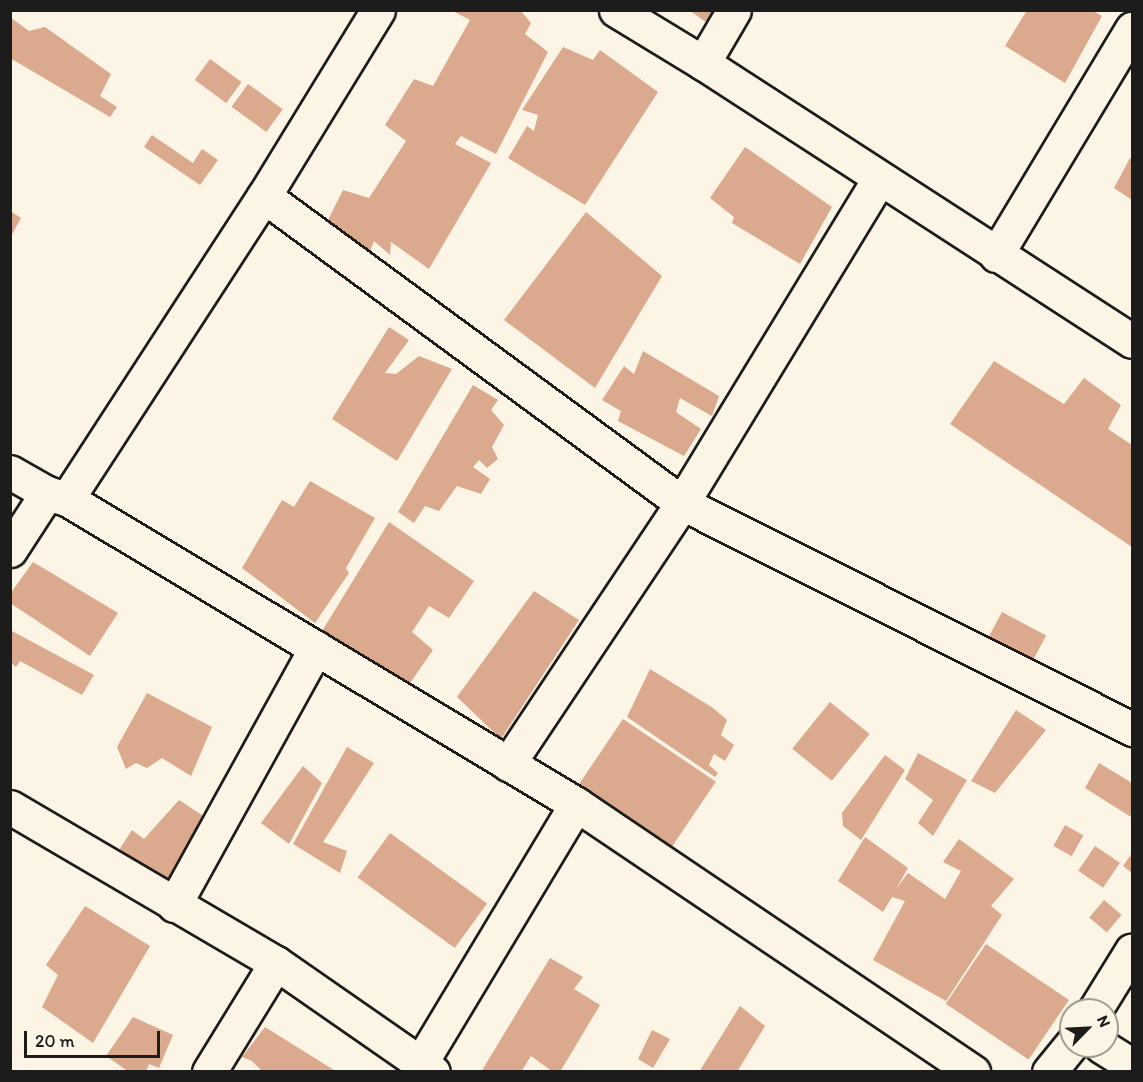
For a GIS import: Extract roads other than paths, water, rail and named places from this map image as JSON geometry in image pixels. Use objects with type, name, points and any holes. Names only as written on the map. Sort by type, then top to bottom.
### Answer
[{"type":"street","points":[[10,550],[57,496],[264,196],[378,10]]},
{"type":"street","points":[[616,10],[703,63],[1132,341]]},
{"type":"street","points":[[703,63],[734,10]]},
{"type":"street","points":[[996,255],[1132,29]]},
{"type":"street","points":[[508,764],[682,502],[879,179]]},
{"type":"street","points":[[264,196],[682,502],[1132,729]]},
{"type":"street","points":[[10,472],[57,496],[576,804],[973,1071]]},
{"type":"street","points":[[174,905],[315,648]]},
{"type":"street","points":[[10,807],[276,963],[426,1068],[576,804]]},
{"type":"street","points":[[1102,998],[1132,950]]},
{"type":"street","points":[[209,1071],[276,963]]},
{"type":"street","points":[[1119,1057],[1132,1065]]},
{"type":"street","points":[[1049,1071],[1060,1058]]}]
